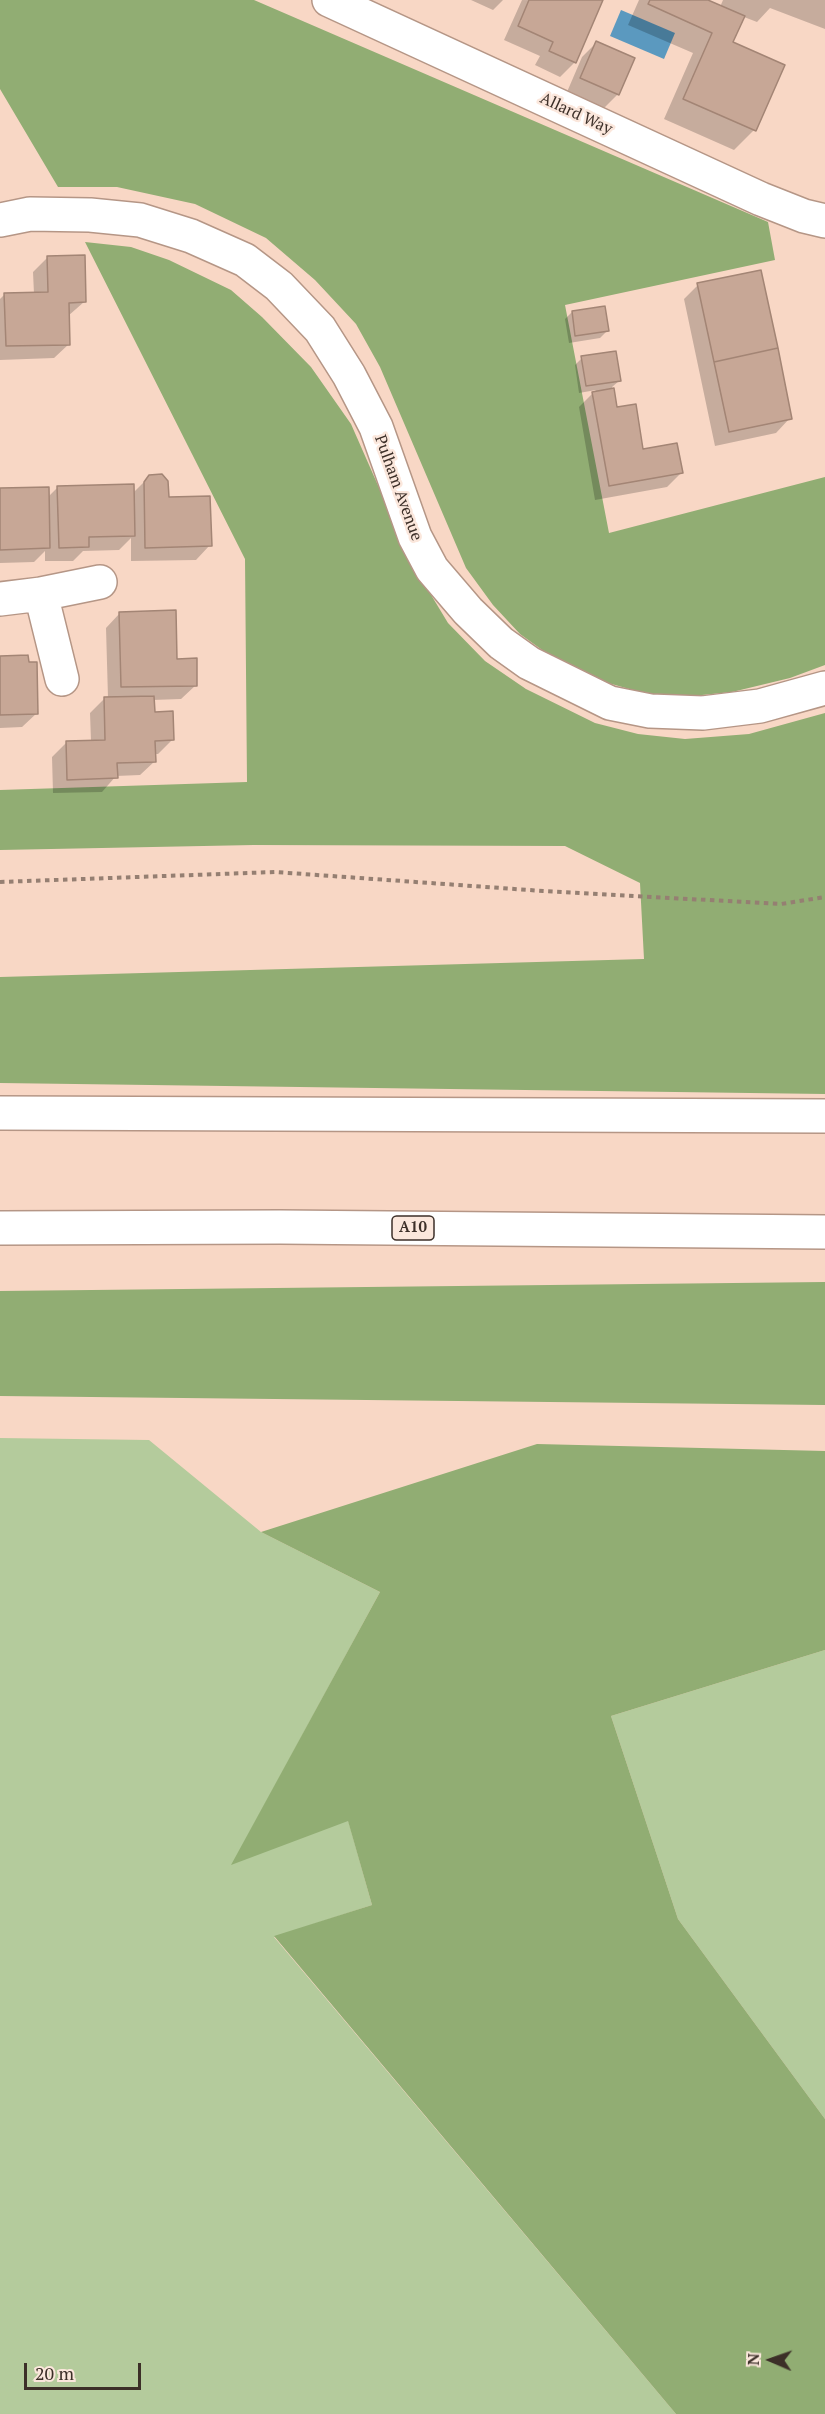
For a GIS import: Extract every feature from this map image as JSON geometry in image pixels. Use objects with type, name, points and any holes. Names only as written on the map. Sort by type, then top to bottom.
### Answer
[{"type":"main road","name":"Allard Way","points":[[329,0],[760,199],[804,216],[825,221]]},
{"type":"main road","name":"Pulham Avenue","points":[[0,220],[30,214],[90,215],[140,220],[191,236],[245,260],[279,286],[320,329],[349,375],[375,427],[415,537],[432,569],[468,612],[501,643],[529,663],[610,703],[650,711],[703,713],[760,706],[825,688]]},
{"type":"main road","points":[[0,599],[41,594],[100,582]]},
{"type":"main road","points":[[41,594],[62,679]]},
{"type":"main road","points":[[0,1113],[279,1112],[825,1116]]},
{"type":"main road","name":"A10","points":[[0,1228],[280,1227],[825,1232]]},
{"type":"path","points":[[0,882],[275,872],[543,891],[781,904],[825,897]]},
{"type":"green space","points":[[0,0],[254,0],[768,222],[775,260],[565,305],[609,533],[825,477],[825,665],[790,678],[732,692],[682,697],[647,694],[601,681],[556,660],[520,634],[493,605],[466,568],[380,367],[356,324],[315,280],[266,238],[195,204],[117,187],[58,187],[0,89]]},
{"type":"green space","points":[[85,242],[131,247],[169,260],[231,290],[262,317],[311,367],[351,424],[413,565],[448,623],[485,661],[526,689],[595,723],[638,734],[685,739],[749,734],[825,713],[825,1094],[0,1083],[0,977],[644,959],[640,883],[565,846],[254,845],[0,850],[0,790],[247,782],[245,559]]},
{"type":"green space","points":[[825,1282],[825,1405],[0,1396],[0,1291]]},
{"type":"green space","points":[[0,1438],[149,1440],[261,1532],[380,1592],[247,1837],[348,1820],[372,1905],[274,1937],[676,2414],[0,2414]]},
{"type":"green space","points":[[537,1444],[825,1451],[825,1650],[611,1716],[678,1919],[825,2119],[825,2414],[676,2414],[274,1936],[372,1905],[348,1821],[231,1865],[380,1592],[261,1532]]},
{"type":"green space","points":[[825,1650],[825,2119],[678,1919],[611,1716]]},
{"type":"water","points":[[621,10],[675,33],[664,59],[610,36]]},
{"type":"building","points":[[529,0],[603,0],[576,63],[549,51],[553,42],[518,26]]},
{"type":"building","points":[[650,0],[708,0],[745,16],[733,42],[785,65],[756,131],[683,99],[712,33],[648,4]]},
{"type":"building","points":[[596,41],[635,58],[619,95],[580,78]]},
{"type":"building","points":[[85,255],[86,302],[69,303],[70,345],[6,346],[4,293],[48,292],[47,256]]},
{"type":"building","points":[[761,270],[778,348],[714,362],[697,283]]},
{"type":"building","points":[[605,306],[609,331],[575,336],[572,311]]},
{"type":"building","points":[[778,348],[792,419],[729,432],[714,362]]},
{"type":"building","points":[[616,351],[621,381],[586,386],[581,356]]},
{"type":"building","points":[[614,388],[617,407],[636,404],[643,449],[677,443],[683,473],[609,486],[592,392]]},
{"type":"building","points":[[162,474],[168,481],[169,497],[210,496],[212,546],[145,548],[144,482],[149,475]]},
{"type":"building","points":[[134,484],[135,536],[89,537],[89,547],[59,548],[57,486]]},
{"type":"building","points":[[49,487],[50,548],[0,550],[0,488]]},
{"type":"building","points":[[176,610],[177,659],[197,658],[197,686],[121,687],[119,612]]},
{"type":"building","points":[[28,655],[29,662],[37,662],[38,714],[0,715],[0,656]]},
{"type":"building","points":[[154,696],[155,712],[173,711],[174,740],[155,741],[156,762],[117,763],[118,778],[67,780],[66,741],[105,740],[104,697]]}]
